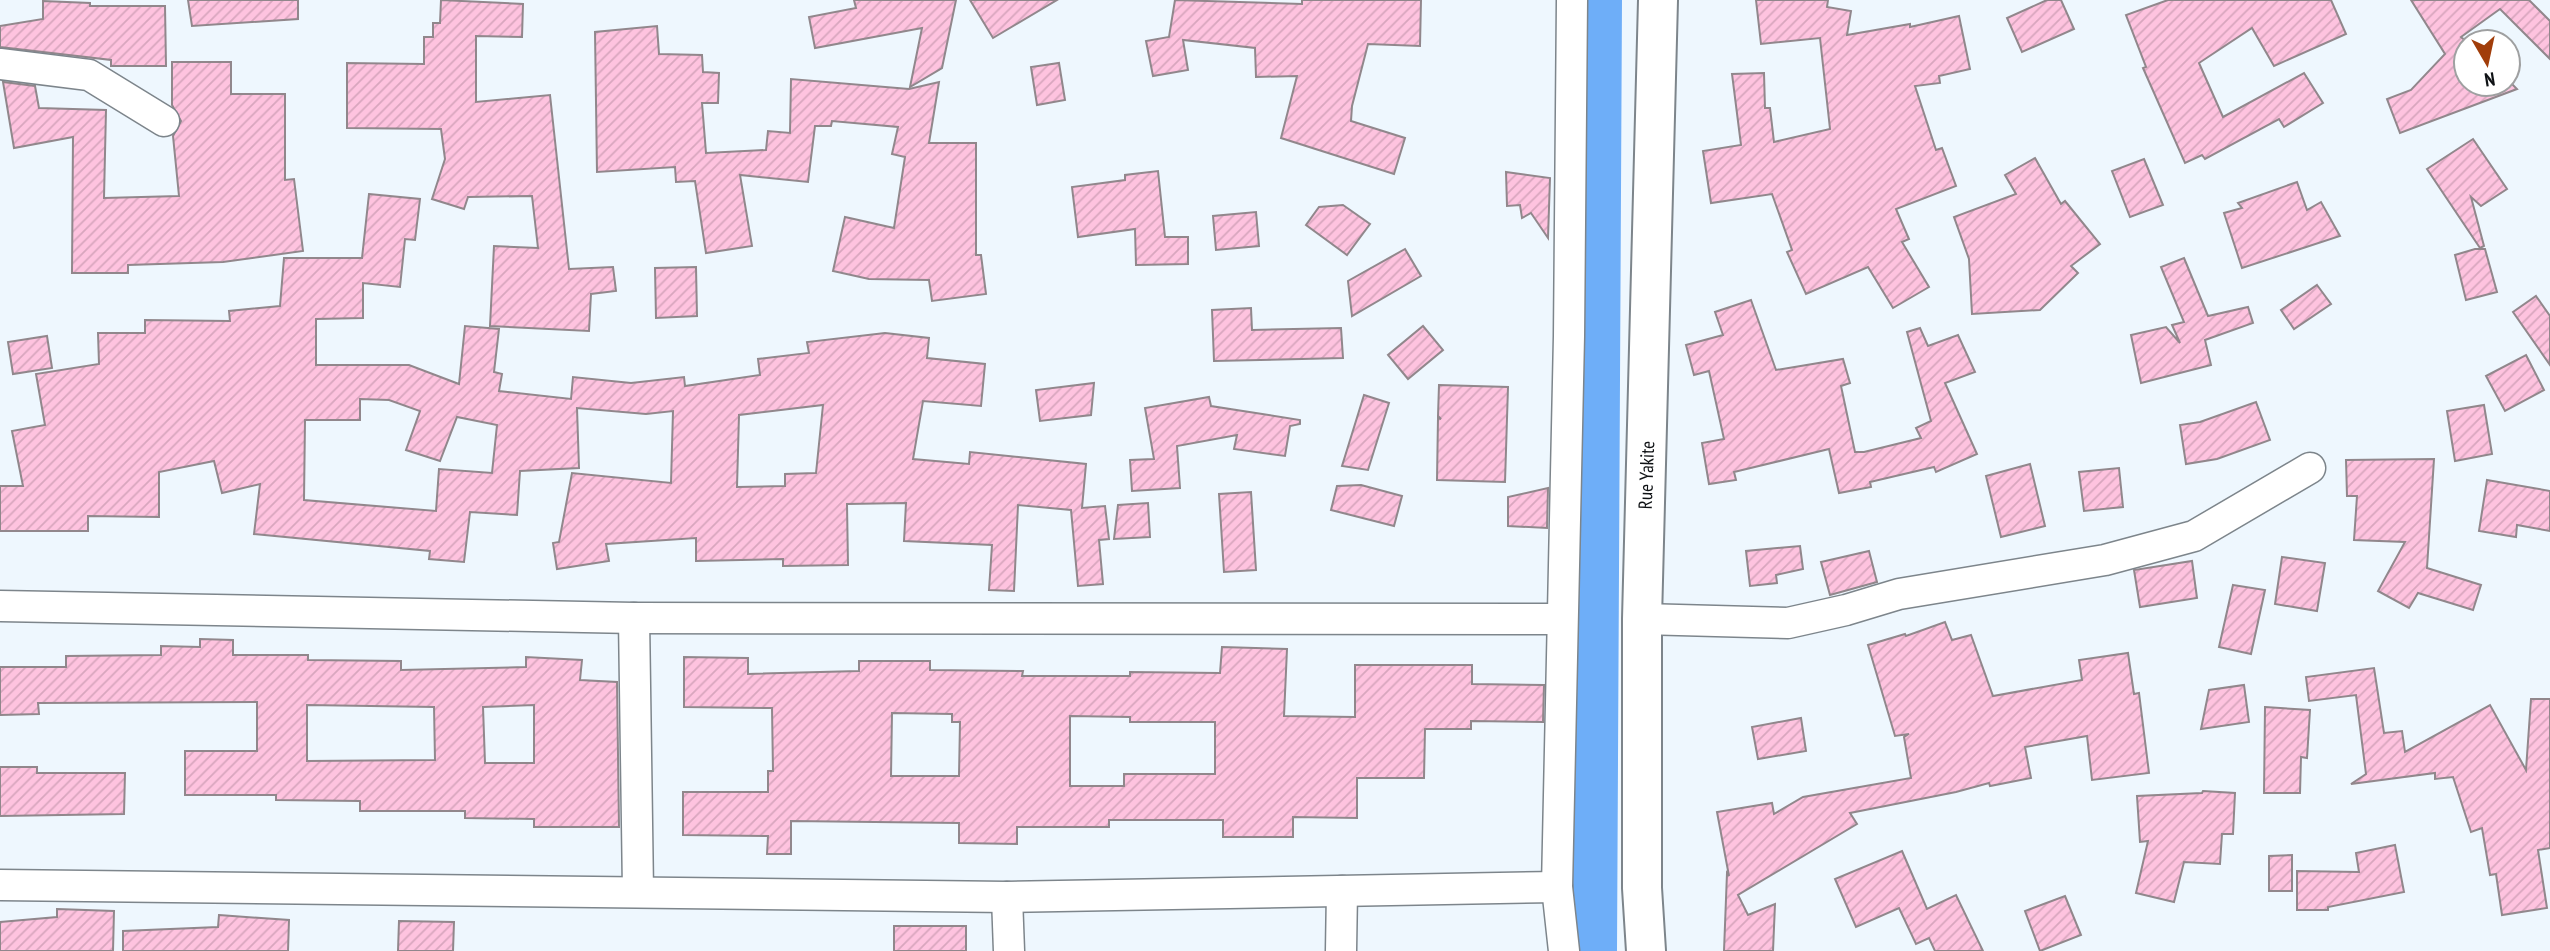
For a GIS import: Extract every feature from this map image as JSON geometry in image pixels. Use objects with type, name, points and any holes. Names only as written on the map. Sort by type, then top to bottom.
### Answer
[{"type":"main road","name":"Rue Yakite","points":[[1646,951],[1642,619],[1658,0]]},
{"type":"street","points":[[1564,951],[1557,887],[1569,336],[1572,0]]},
{"type":"street","points":[[0,64],[89,75],[164,121]]},
{"type":"street","points":[[1642,619],[1788,623],[1899,594],[2105,560],[2194,536],[2310,467]]},
{"type":"street","points":[[0,606],[634,618],[1561,619]]},
{"type":"street","points":[[634,618],[638,891]]},
{"type":"street","points":[[0,885],[1007,897],[1557,887]]},
{"type":"street","points":[[1341,951],[1342,891]]},
{"type":"street","points":[[1007,897],[1009,951]]},
{"type":"building","points":[[188,0],[298,0],[298,19],[192,26]]},
{"type":"building","points":[[441,0],[523,4],[522,37],[476,36],[476,102],[550,95],[569,269],[613,267],[616,291],[591,294],[589,331],[490,326],[494,246],[538,248],[532,196],[468,197],[464,209],[432,199],[445,159],[441,129],[347,128],[347,63],[424,64],[424,37],[433,37],[433,23],[440,23]]},
{"type":"building","points":[[854,0],[956,0],[942,68],[910,87],[922,28],[815,48],[809,17],[856,8]]},
{"type":"building","points":[[970,0],[1057,0],[993,38]]},
{"type":"building","points":[[1175,0],[1302,4],[1302,0],[1421,0],[1420,46],[1368,44],[1352,106],[1351,121],[1405,138],[1394,174],[1281,138],[1297,76],[1256,77],[1255,48],[1183,40],[1188,70],[1153,76],[1146,41],[1169,37]]},
{"type":"building","points":[[1756,0],[1828,0],[1827,7],[1851,11],[1847,35],[1910,24],[1910,27],[1959,16],[1970,69],[1939,76],[1940,83],[1915,86],[1936,150],[1942,148],[1956,186],[1896,209],[1909,239],[1902,242],[1929,287],[1893,308],[1868,267],[1806,294],[1787,252],[1792,250],[1772,194],[1711,203],[1703,151],[1741,145],[1732,74],[1764,73],[1765,108],[1770,108],[1774,142],[1830,129],[1820,38],[1761,44]]},
{"type":"building","points":[[2047,0],[2061,0],[2074,29],[2022,52],[2007,18]]},
{"type":"building","points":[[2168,0],[2331,0],[2346,34],[2274,66],[2252,28],[2199,63],[2223,117],[2304,73],[2323,103],[2284,127],[2279,119],[2205,159],[2202,155],[2185,163],[2143,68],[2146,67],[2126,15]]},
{"type":"building","points":[[2411,0],[2529,0],[2550,21],[2550,59],[2522,28],[2500,9],[2474,28],[2452,28],[2452,98],[2493,98],[2400,133],[2387,99],[2411,90],[2445,54]]},
{"type":"building","points":[[43,1],[90,3],[90,6],[165,6],[166,66],[111,66],[111,60],[0,47],[0,26],[43,19]]},
{"type":"building","points":[[657,26],[659,54],[702,55],[703,72],[719,73],[718,103],[702,103],[706,153],[766,150],[768,131],[790,133],[791,79],[909,89],[939,82],[929,143],[976,143],[976,255],[981,255],[986,294],[932,301],[929,280],[869,279],[833,271],[845,217],[894,228],[905,157],[892,154],[898,127],[832,121],[831,126],[815,126],[808,182],[740,175],[752,246],[706,253],[695,181],[676,182],[675,167],[597,172],[595,32]]},
{"type":"building","points":[[172,62],[231,62],[231,94],[285,94],[285,180],[294,179],[303,251],[223,262],[128,265],[128,273],[72,273],[73,137],[14,148],[3,82],[35,86],[39,108],[106,110],[104,198],[179,196],[173,136],[181,121],[172,105]]},
{"type":"building","points":[[1059,63],[1065,100],[1037,105],[1031,67]]},
{"type":"building","points":[[2473,139],[2507,189],[2481,206],[2471,197],[2484,246],[2480,248],[2427,169]]},
{"type":"building","points":[[2035,158],[2061,204],[2065,201],[2100,244],[2071,266],[2078,273],[2040,310],[1972,314],[1969,259],[1954,217],[2016,194],[2005,175]]},
{"type":"building","points":[[2144,159],[2163,205],[2130,217],[2112,171]]},
{"type":"building","points":[[1158,171],[1165,237],[1188,237],[1188,264],[1136,265],[1135,229],[1078,237],[1072,187],[1125,180],[1125,175]]},
{"type":"building","points":[[1506,172],[1550,178],[1548,238],[1531,213],[1522,218],[1520,205],[1507,206]]},
{"type":"building","points":[[2297,182],[2307,210],[2321,202],[2340,236],[2242,268],[2224,213],[2242,208],[2238,203]]},
{"type":"building","points":[[369,194],[420,199],[415,240],[405,239],[400,287],[363,283],[363,318],[316,319],[316,365],[409,365],[459,384],[465,326],[499,329],[494,372],[502,374],[499,391],[571,399],[573,377],[631,383],[684,377],[685,386],[760,375],[758,359],[809,353],[807,342],[885,333],[929,338],[927,358],[985,364],[981,406],[923,401],[913,459],[969,464],[970,452],[1086,464],[1082,508],[1105,506],[1109,539],[1099,540],[1103,584],[1078,586],[1071,510],[1018,505],[1014,591],[989,590],[992,545],[904,541],[906,503],[847,504],[848,565],[783,566],[783,559],[696,561],[696,538],[606,544],[609,561],[557,569],[553,543],[559,542],[572,473],[671,483],[673,411],[646,414],[577,408],[579,468],[520,471],[517,515],[470,512],[464,562],[429,559],[430,551],[254,534],[260,484],[222,493],[214,461],[159,472],[159,517],[88,516],[88,531],[0,531],[0,486],[23,486],[12,431],[45,425],[36,374],[99,364],[98,333],[145,333],[145,320],[230,321],[229,311],[280,306],[284,258],[362,258]],"holes":[[[360,399],[389,400],[420,411],[406,450],[440,461],[457,417],[497,425],[492,473],[439,469],[436,511],[304,500],[305,420],[360,420]],[[823,405],[816,473],[785,474],[785,486],[737,487],[739,415]]]},
{"type":"building","points":[[1343,205],[1370,224],[1347,255],[1306,225],[1319,207]]},
{"type":"building","points":[[1256,212],[1259,246],[1216,250],[1213,216]]},
{"type":"building","points":[[1405,249],[1421,276],[1352,316],[1348,281]]},
{"type":"building","points":[[2485,249],[2497,292],[2466,300],[2455,255]]},
{"type":"building","points":[[2184,258],[2208,316],[2248,307],[2253,323],[2205,340],[2211,365],[2141,383],[2131,335],[2166,327],[2180,343],[2172,325],[2184,322],[2161,267]]},
{"type":"building","points":[[696,267],[697,316],[656,318],[655,268]]},
{"type":"building","points":[[2317,285],[2331,304],[2294,329],[2281,310]]},
{"type":"building","points":[[2536,296],[2550,316],[2550,365],[2513,312]]},
{"type":"building","points":[[1751,300],[1776,370],[1843,359],[1850,383],[1841,386],[1855,452],[1921,438],[1916,428],[1931,421],[1907,332],[1920,328],[1928,346],[1958,335],[1975,372],[1945,383],[1977,454],[1936,472],[1934,467],[1870,482],[1871,487],[1839,493],[1829,449],[1734,472],[1736,480],[1709,484],[1702,443],[1724,439],[1709,371],[1694,375],[1686,345],[1723,335],[1715,312]]},
{"type":"building","points":[[1251,308],[1252,330],[1341,328],[1343,358],[1214,361],[1212,310]]},
{"type":"building","points":[[1423,326],[1443,350],[1408,379],[1388,355]]},
{"type":"building","points":[[47,336],[52,368],[13,374],[8,342]]},
{"type":"building","points":[[2526,355],[2544,390],[2505,411],[2486,376]]},
{"type":"building","points":[[1094,383],[1091,415],[1040,421],[1036,390]]},
{"type":"building","points":[[1439,385],[1508,387],[1505,482],[1437,480],[1438,418],[1441,419],[1438,416]]},
{"type":"building","points":[[1364,395],[1389,403],[1368,470],[1342,466]]},
{"type":"building","points":[[1209,397],[1211,406],[1300,420],[1300,424],[1290,426],[1285,456],[1234,449],[1237,435],[1177,446],[1180,488],[1132,491],[1130,460],[1154,459],[1145,408]]},
{"type":"building","points":[[2256,402],[2270,440],[2217,459],[2186,464],[2180,425],[2200,422]]},
{"type":"building","points":[[2484,405],[2492,454],[2455,461],[2447,411]]},
{"type":"building","points":[[2434,459],[2427,568],[2481,585],[2473,610],[2418,593],[2409,608],[2378,591],[2405,542],[2354,540],[2357,496],[2347,496],[2346,460]]},
{"type":"building","points":[[2030,464],[2045,526],[2001,537],[1986,476]]},
{"type":"building","points":[[2119,468],[2123,507],[2084,511],[2079,472]]},
{"type":"building","points":[[2487,480],[2550,491],[2550,531],[2517,525],[2516,537],[2479,531]]},
{"type":"building","points":[[1361,485],[1402,496],[1394,526],[1331,510],[1337,486]]},
{"type":"building","points":[[1548,488],[1547,528],[1508,526],[1508,497]]},
{"type":"building","points":[[1251,492],[1256,570],[1224,572],[1219,494]]},
{"type":"building","points":[[1148,503],[1150,537],[1114,539],[1118,505]]},
{"type":"building","points":[[1800,546],[1803,569],[1776,575],[1777,583],[1750,586],[1746,551]]},
{"type":"building","points":[[1869,551],[1877,582],[1830,595],[1821,562]]},
{"type":"building","points":[[2282,557],[2325,563],[2317,611],[2275,604]]},
{"type":"building","points":[[2192,561],[2197,598],[2140,607],[2134,570]]},
{"type":"building","points":[[2233,585],[2265,590],[2251,654],[2219,647]]},
{"type":"building","points":[[1945,622],[1952,640],[1971,635],[1993,696],[2082,680],[2079,660],[2128,653],[2134,694],[2139,693],[2149,773],[2092,780],[2087,736],[2025,747],[2031,778],[1990,786],[1989,783],[1850,813],[1857,824],[1738,895],[1748,915],[1775,904],[1773,951],[1724,951],[1727,873],[1729,876],[1717,812],[1772,803],[1774,814],[1803,797],[1911,778],[1904,737],[1909,734],[1895,736],[1868,645],[1905,634],[1906,636]]},
{"type":"building","points":[[200,639],[233,640],[233,655],[308,655],[308,660],[401,661],[401,670],[526,667],[526,657],[582,660],[580,680],[617,682],[619,827],[534,827],[534,819],[465,818],[465,811],[360,811],[360,801],[276,800],[276,795],[185,795],[185,751],[257,751],[257,702],[38,703],[39,714],[0,715],[0,667],[66,667],[66,656],[161,655],[161,646],[200,647]],"holes":[[[307,705],[434,707],[435,760],[307,761]],[[534,705],[534,763],[485,763],[483,707]]]},
{"type":"building","points":[[1222,647],[1287,649],[1284,716],[1355,717],[1355,665],[1472,665],[1472,684],[1544,685],[1543,722],[1471,721],[1471,729],[1425,729],[1424,778],[1357,778],[1357,818],[1293,817],[1293,837],[1223,837],[1223,820],[1109,820],[1109,827],[1017,827],[1017,844],[959,843],[959,823],[791,821],[791,854],[767,854],[768,836],[683,835],[683,792],[768,792],[768,771],[773,771],[772,708],[684,707],[684,657],[748,658],[748,674],[859,671],[859,661],[930,661],[930,670],[1023,671],[1022,676],[1130,676],[1130,672],[1220,673]],"holes":[[[892,713],[952,714],[952,722],[960,722],[959,776],[891,776]],[[1070,716],[1130,717],[1130,722],[1215,722],[1215,774],[1124,774],[1124,786],[1070,786]]]},
{"type":"building","points":[[2374,668],[2384,733],[2402,731],[2405,752],[2490,705],[2526,770],[2531,699],[2550,699],[2550,848],[2538,850],[2547,908],[2502,915],[2496,874],[2490,875],[2482,828],[2471,832],[2453,777],[2435,779],[2435,773],[2351,784],[2366,774],[2356,695],[2309,701],[2306,677]]},
{"type":"building","points":[[2244,685],[2249,722],[2201,729],[2209,690]]},
{"type":"building","points":[[2265,707],[2310,710],[2307,758],[2301,757],[2300,793],[2264,793]]},
{"type":"building","points":[[1801,718],[1806,751],[1758,759],[1752,727]]},
{"type":"building","points":[[0,767],[37,767],[37,773],[125,773],[124,814],[0,816]]},
{"type":"building","points":[[2203,791],[2235,793],[2233,834],[2222,834],[2220,864],[2184,862],[2174,902],[2136,893],[2148,841],[2140,842],[2137,796]]},
{"type":"building","points":[[2395,845],[2404,892],[2328,907],[2328,910],[2297,910],[2297,871],[2359,872],[2356,853]]},
{"type":"building","points":[[1902,851],[1927,909],[1956,895],[1983,951],[1935,951],[1929,938],[1916,944],[1899,908],[1856,927],[1835,879]]},
{"type":"building","points":[[2292,855],[2292,891],[2269,891],[2269,856]]},
{"type":"building","points":[[2065,896],[2081,935],[2040,951],[2025,911]]},
{"type":"building","points":[[57,909],[114,911],[113,951],[0,951],[0,922],[57,917]]},
{"type":"building","points":[[219,915],[289,920],[288,951],[123,951],[123,931],[218,927]]},
{"type":"building","points":[[399,921],[454,922],[453,951],[398,951]]},
{"type":"building","points":[[894,926],[966,926],[966,951],[894,951]]},
{"type":"waterway","points":[[1590,951],[1595,0]]}]
